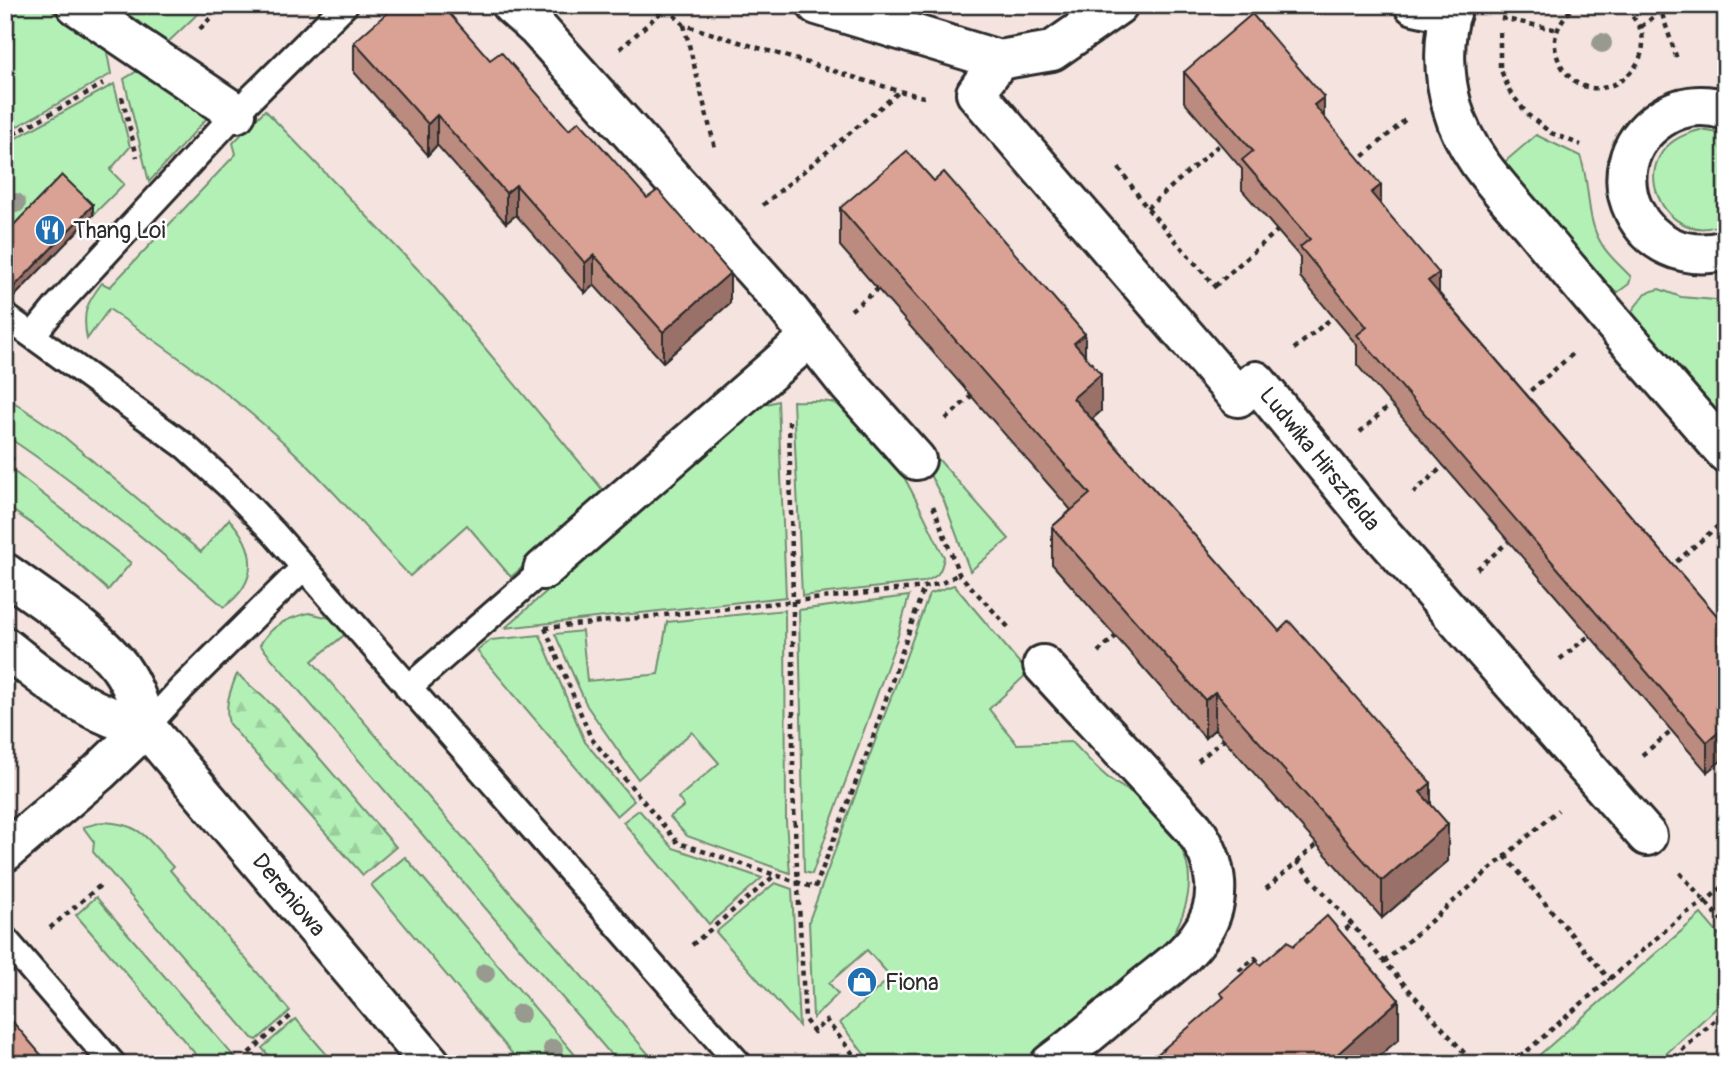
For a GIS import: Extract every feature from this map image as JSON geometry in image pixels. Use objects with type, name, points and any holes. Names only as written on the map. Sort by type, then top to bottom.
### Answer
[{"type":"street","points":[[76,5],[236,113]]},
{"type":"street","points":[[510,5],[537,28],[725,237],[799,347],[848,384],[916,460]]},
{"type":"street","points":[[817,5],[999,60],[1052,51],[1118,5]]},
{"type":"street","points":[[1414,5],[1452,9],[1445,36],[1452,110],[1473,154],[1610,321],[1726,453]]},
{"type":"street","points":[[976,93],[999,60]]},
{"type":"street","name":"Ludwika Hirszfelda","points":[[976,93],[1238,397],[1256,381],[1375,526],[1647,836]]},
{"type":"street","points":[[1726,110],[1700,105],[1668,113],[1642,135],[1628,165],[1627,180],[1628,194],[1639,221],[1658,242],[1685,253],[1713,254],[1726,250]]},
{"type":"street","points":[[543,570],[799,347]]},
{"type":"street","name":"Dereniowa","points":[[5,573],[105,650],[134,691],[146,727],[431,1064]]},
{"type":"street","points":[[5,647],[76,702],[121,722],[146,727]]},
{"type":"street","points":[[1043,665],[1204,843],[1215,875],[1216,892],[1206,925],[1185,952],[1051,1064]]},
{"type":"street","points":[[5,852],[99,772],[146,727]]},
{"type":"lane","points":[[33,335],[236,113],[345,5]]},
{"type":"lane","points":[[5,316],[185,446],[231,488],[304,567],[739,1064]]},
{"type":"lane","points":[[146,727],[181,688],[304,567]]},
{"type":"lane","points":[[408,688],[543,570]]},
{"type":"lane","points":[[12,947],[113,1064]]},
{"type":"path","points":[[1579,5],[1560,22],[1555,41],[1558,61],[1569,77],[1584,86],[1603,88],[1621,82],[1636,69],[1643,50],[1641,27],[1630,13],[1619,5]]},
{"type":"path","points":[[1641,27],[1660,8],[1668,5]]},
{"type":"path","points":[[584,81],[668,6],[684,25],[716,153]]},
{"type":"path","points":[[1660,8],[1681,70]]},
{"type":"path","points":[[1500,18],[1500,68],[1510,92],[1528,115],[1551,133],[1591,149]]},
{"type":"path","points":[[1516,21],[1558,30]]},
{"type":"path","points":[[684,25],[900,91],[951,103],[976,93]]},
{"type":"path","points":[[5,138],[152,55]]},
{"type":"path","points":[[117,76],[149,206]]},
{"type":"path","points":[[725,237],[900,91]]},
{"type":"path","points":[[1351,168],[1418,108],[1450,94]]},
{"type":"path","points":[[1147,208],[1220,144]]},
{"type":"path","points":[[1119,168],[1147,208],[1215,286]]},
{"type":"path","points":[[1209,290],[1277,230]]},
{"type":"path","points":[[1518,401],[1610,321]]},
{"type":"path","points":[[799,347],[792,775],[806,1020],[814,1032],[826,1020],[861,1064]]},
{"type":"path","points":[[1375,526],[1457,455]]},
{"type":"path","points":[[5,467],[13,457]]},
{"type":"path","points":[[916,460],[959,574],[1043,665]]},
{"type":"path","points":[[1668,569],[1726,519]]},
{"type":"path","points":[[469,636],[924,587],[942,583],[959,574]]},
{"type":"path","points":[[545,628],[591,738],[678,843],[815,888],[871,743],[924,587]]},
{"type":"path","points":[[1384,962],[1595,777]]},
{"type":"path","points":[[1647,836],[1726,925]]},
{"type":"path","points":[[1213,909],[1269,887],[1317,844]]},
{"type":"path","points":[[1505,856],[1610,980]]},
{"type":"path","points":[[1297,862],[1474,1064]]},
{"type":"path","points":[[659,973],[774,875]]},
{"type":"path","points":[[12,947],[103,883]]},
{"type":"path","points":[[1512,1064],[1683,915],[1705,902],[1726,884]]},
{"type":"path","points":[[1332,941],[1351,925]]},
{"type":"path","points":[[1667,1064],[1726,1010]]},
{"type":"path","points":[[249,1053],[293,1014]]},
{"type":"path","points":[[248,1064],[254,1058]]},
{"type":"green space","points":[[5,5],[44,5],[106,47],[111,74],[5,133]]},
{"type":"green space","points":[[103,5],[207,5],[164,46]]},
{"type":"green space","points":[[139,70],[208,117],[149,182],[124,79]]},
{"type":"green space","points":[[114,84],[130,147],[110,170],[124,184],[95,213],[62,185],[7,242],[5,144]]},
{"type":"green space","points":[[265,110],[430,282],[607,495],[511,577],[467,525],[410,576],[296,454],[252,414],[182,360],[109,309],[87,339],[87,309],[102,283],[110,287],[236,154],[233,143]]},
{"type":"green space","points":[[1700,130],[1719,133],[1726,138],[1726,221],[1705,228],[1685,225],[1669,213],[1658,196],[1654,177],[1659,158],[1673,141]]},
{"type":"green space","points":[[1536,135],[1580,156],[1596,233],[1607,252],[1631,277],[1629,284],[1614,295],[1501,165]]},
{"type":"green space","points":[[1659,289],[1681,297],[1726,301],[1726,422],[1721,422],[1631,312],[1646,293]]},
{"type":"green space","points":[[5,396],[62,435],[201,552],[229,519],[245,542],[250,565],[243,587],[235,597],[224,607],[117,517],[5,435]]},
{"type":"green space","points":[[778,401],[786,597],[505,628],[746,416],[763,405]]},
{"type":"green space","points":[[793,401],[832,402],[855,415],[872,431],[901,471],[944,557],[940,571],[935,576],[923,582],[802,596]]},
{"type":"green space","points":[[931,451],[1009,539],[970,571],[944,501],[922,460]]},
{"type":"green space","points":[[12,470],[131,563],[108,590],[39,529],[5,505],[5,478]]},
{"type":"green space","points":[[954,585],[1028,673],[989,709],[1017,744],[1072,742],[1106,776],[1146,803],[1163,820],[1184,854],[1189,890],[1185,909],[1164,949],[1024,1064],[872,1064],[840,1023],[891,977],[867,950],[829,983],[838,994],[813,1018],[809,921],[929,594]]},
{"type":"green space","points":[[909,596],[897,639],[812,874],[804,872],[799,610]]},
{"type":"green space","points":[[785,610],[786,822],[790,873],[687,836],[670,817],[684,806],[678,798],[719,763],[692,732],[638,779],[587,706],[555,634],[582,631],[587,681],[651,675],[658,674],[667,622]]},
{"type":"green space","points":[[309,613],[338,620],[348,632],[312,661],[657,1064],[619,1064],[260,645],[269,632],[281,623]]},
{"type":"green space","points":[[540,635],[585,742],[634,801],[617,816],[477,651],[491,640]]},
{"type":"green space","points":[[237,674],[279,711],[396,847],[363,875],[229,724],[227,705]]},
{"type":"green space","points":[[639,810],[673,848],[762,878],[709,924],[623,822]]},
{"type":"green space","points":[[103,822],[128,826],[151,841],[173,867],[170,870],[290,1011],[257,1040],[252,1038],[93,852],[94,842],[83,827]]},
{"type":"green space","points":[[405,857],[583,1064],[521,1064],[371,885]]},
{"type":"green space","points":[[775,883],[792,889],[799,1026],[716,932]]},
{"type":"green space","points":[[96,897],[237,1060],[232,1064],[204,1064],[76,915]]},
{"type":"green space","points":[[1701,914],[1726,943],[1726,999],[1655,1064],[1529,1064]]},
{"type":"green space","points":[[296,1019],[335,1064],[276,1064],[262,1048]]},
{"type":"building","points":[[396,5],[442,5],[490,60],[501,52],[569,130],[579,121],[647,198],[658,190],[730,273],[663,332],[594,255],[585,263],[516,185],[506,193],[437,115],[428,124],[354,42]]},
{"type":"building","points":[[1252,14],[1324,97],[1314,105],[1381,185],[1371,193],[1439,273],[1428,281],[1726,626],[1726,726],[1707,742],[1357,335],[1367,327],[1300,247],[1310,239],[1242,160],[1253,151],[1184,72]]},
{"type":"building","points":[[907,151],[934,181],[944,172],[1085,334],[1074,343],[1101,374],[1073,398],[1279,631],[1289,621],[1431,783],[1420,792],[1448,824],[1382,881],[1215,692],[1205,700],[1052,527],[1090,494],[840,208]]},
{"type":"building","points":[[62,175],[93,205],[9,292],[5,292],[5,234]]},
{"type":"building","points":[[1327,916],[1399,1000],[1326,1064],[1146,1064],[1224,997],[1220,993],[1257,961],[1260,965],[1288,941],[1293,946]]},
{"type":"building","points":[[5,1013],[49,1064],[5,1064]]},
{"type":"place","name":"Thang Loi","points":[[50,230]]},
{"type":"place","name":"Fiona","points":[[862,982]]}]
